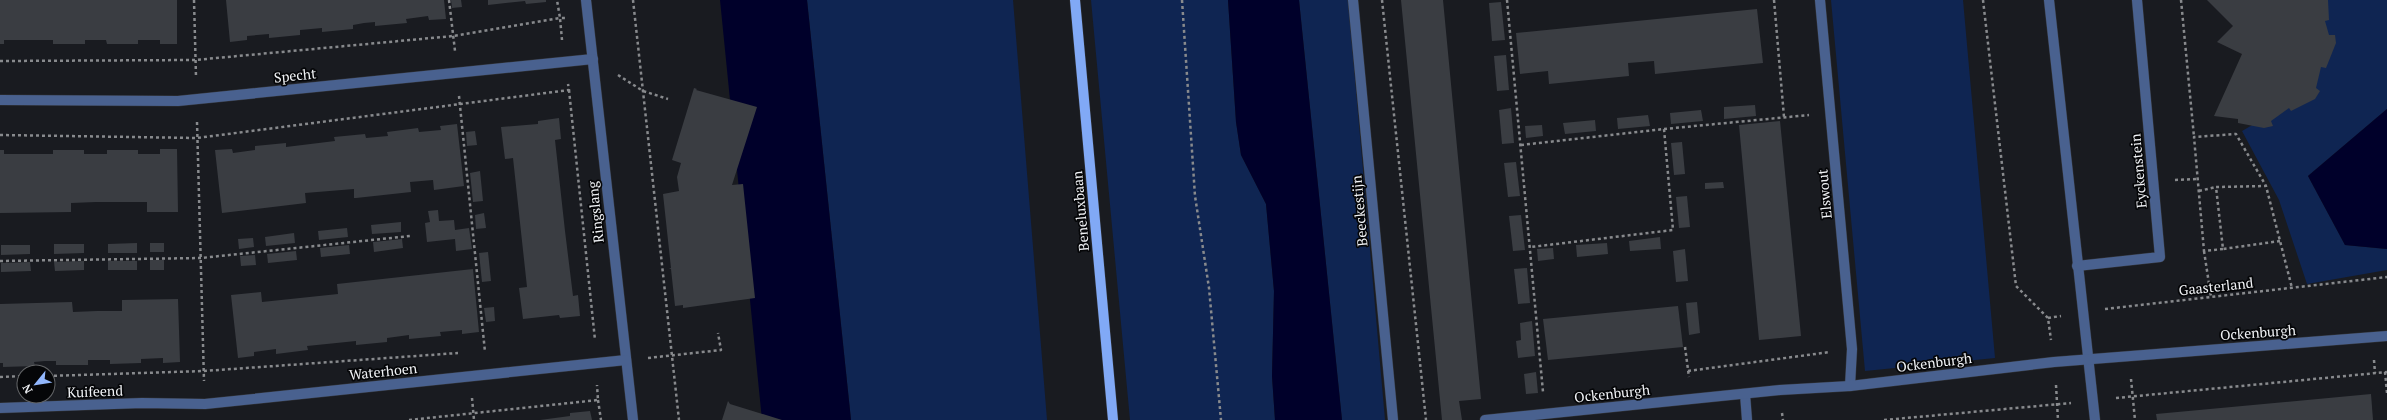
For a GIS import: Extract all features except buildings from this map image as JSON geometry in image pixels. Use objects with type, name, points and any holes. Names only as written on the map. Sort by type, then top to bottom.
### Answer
[{"type":"main road","name":"Beneluxbaan","points":[[1075,0],[1113,420]]},
{"type":"street","name":"Ringslang","points":[[586,0],[633,420]]},
{"type":"street","name":"Beeckestijn","points":[[1353,0],[1394,420]]},
{"type":"street","name":"Elswout","points":[[1820,0],[1852,349],[1850,386]]},
{"type":"street","points":[[2049,0],[2095,420]]},
{"type":"street","name":"Eyckenstein","points":[[2077,266],[2160,257],[2137,0]]},
{"type":"street","name":"Specht","points":[[0,100],[196,100],[593,59]]},
{"type":"street","name":"Ockenburgh","points":[[1485,420],[1745,394],[1850,386],[2054,362],[2387,336]]},
{"type":"street","name":"Waterhoen","points":[[142,403],[205,404],[626,360]]},
{"type":"street","points":[[1745,394],[1747,420]]},
{"type":"street","name":"Kuifeend","points":[[0,408],[142,403]]},
{"type":"path","points":[[194,0],[205,404]]},
{"type":"path","points":[[449,0],[487,374]]},
{"type":"path","points":[[0,61],[195,60],[453,36],[560,18],[557,0]]},
{"type":"path","points":[[633,0],[679,420]]},
{"type":"path","points":[[1182,0],[1195,196],[1209,288],[1221,420]]},
{"type":"path","points":[[1382,0],[1426,420]]},
{"type":"path","points":[[1506,0],[1521,145],[1545,414]]},
{"type":"path","points":[[1774,0],[1784,117]]},
{"type":"path","points":[[1983,0],[2016,286],[2048,318],[2054,362],[2058,420]]},
{"type":"path","points":[[2181,0],[2200,191],[2204,251],[2211,297]]},
{"type":"path","points":[[564,62],[569,90],[595,342],[588,343]]},
{"type":"path","points":[[0,135],[197,138],[569,90]]},
{"type":"path","points":[[643,92],[668,99]]},
{"type":"path","points":[[1521,145],[1830,113]]},
{"type":"path","points":[[1530,246],[1673,230],[1664,129]]},
{"type":"path","points":[[2194,137],[2236,134],[2266,186],[2292,288]]},
{"type":"path","points":[[2200,191],[2216,187],[2266,186]]},
{"type":"path","points":[[2216,187],[2223,249]]},
{"type":"path","points":[[0,261],[201,258],[410,236]]},
{"type":"path","points":[[2204,251],[2280,241]]},
{"type":"path","name":"Gaasterland","points":[[2048,318],[2083,312],[2387,277]]},
{"type":"path","points":[[672,356],[721,350],[718,333]]},
{"type":"path","points":[[1685,347],[1692,399]]},
{"type":"path","points":[[1688,371],[1852,349]]},
{"type":"path","points":[[477,351],[493,350]]},
{"type":"path","points":[[56,376],[204,371],[462,352]]},
{"type":"path","points":[[2128,356],[2135,420]]},
{"type":"path","points":[[596,363],[598,400],[601,420]]},
{"type":"path","points":[[1884,420],[2093,401],[2132,395],[2386,372],[2387,393]]},
{"type":"path","points":[[0,377],[16,376]]},
{"type":"path","points":[[409,420],[598,400]]},
{"type":"shaded area","points":[[720,0],[807,0],[851,420],[762,420]]},
{"type":"shaded area","points":[[807,0],[1013,0],[1047,420],[851,420]]},
{"type":"shaded area","points":[[1091,0],[1228,0],[1236,122],[1241,155],[1266,204],[1274,291],[1272,376],[1275,420],[1130,420]]},
{"type":"shaded area","points":[[1228,0],[1299,0],[1342,420],[1275,420],[1272,376],[1274,291],[1266,204],[1241,155],[1236,122]]},
{"type":"shaded area","points":[[1299,0],[1348,0],[1385,420],[1342,420]]},
{"type":"shaded area","points":[[1831,0],[1963,0],[1995,358],[1865,371]]},
{"type":"shaded area","points":[[2289,0],[2387,0],[2387,109],[2308,176],[2345,245],[2387,249],[2387,270],[2307,284],[2279,200],[2242,131],[2311,91]]},
{"type":"shaded area","points":[[2387,109],[2387,249],[2345,245],[2308,176]]}]
